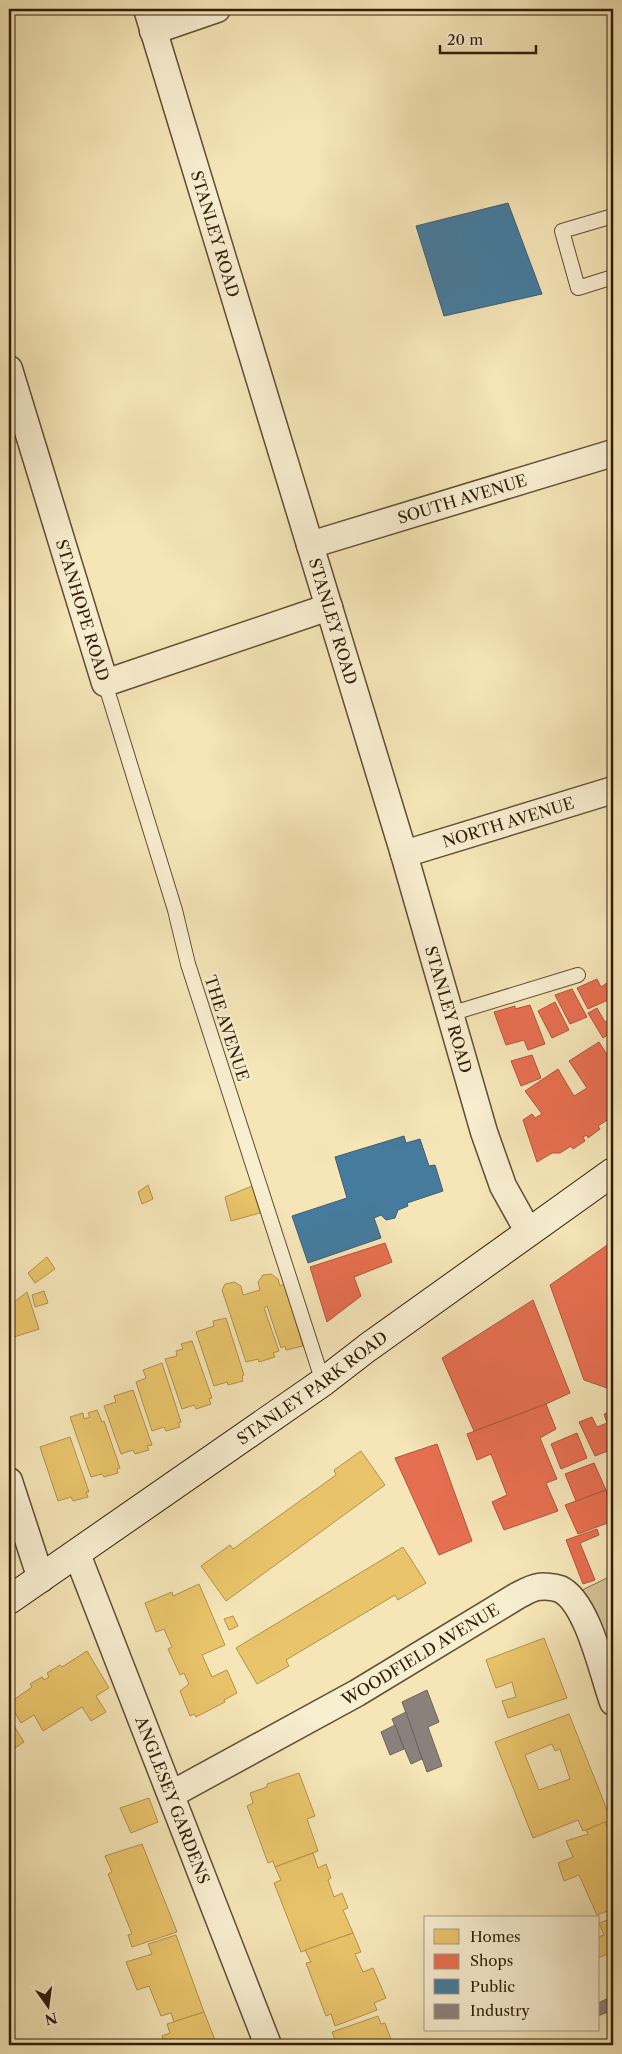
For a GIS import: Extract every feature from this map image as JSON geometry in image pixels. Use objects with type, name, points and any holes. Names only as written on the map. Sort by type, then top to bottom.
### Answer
[{"type":"street","points":[[150,20],[217,9]]},
{"type":"street","name":"STANLEY ROAD","points":[[150,20],[404,854],[484,1132],[502,1186],[528,1231]]},
{"type":"street","name":"STANHOPE ROAD","points":[[9,369],[106,683],[329,607]]},
{"type":"street","name":"SOUTH AVENUE","points":[[310,545],[613,453]]},
{"type":"street","name":"NORTH AVENUE","points":[[404,854],[613,790]]},
{"type":"street","name":"STANLEY PARK ROAD","points":[[9,1600],[323,1382],[366,1348],[613,1172]]},
{"type":"street","points":[[9,1481],[41,1579]]},
{"type":"street","name":"ANGLESEY GARDENS","points":[[77,1554],[172,1794],[268,2045]]},
{"type":"street","name":"WOODFIELD AVENUE","points":[[172,1794],[357,1693],[516,1596],[536,1587],[562,1590],[575,1603],[589,1626],[613,1702]]},
{"type":"lane","points":[[612,221],[562,231],[578,288],[613,277]]},
{"type":"lane","name":"THE AVENUE","points":[[106,683],[174,910],[188,964],[323,1382]]},
{"type":"lane","points":[[450,1014],[578,975]]},
{"type":"shaded area","points":[[613,1575],[613,1678],[572,1595]]},
{"type":"building: Homes","points":[[148,1185],[153,1199],[142,1204],[138,1192]]},
{"type":"building: Homes","points":[[252,1186],[260,1213],[231,1221],[225,1197]]},
{"type":"building: Homes","points":[[47,1257],[55,1269],[35,1283],[28,1273]]},
{"type":"building: Homes","points":[[271,1274],[278,1279],[280,1286],[284,1284],[303,1346],[286,1350],[285,1346],[281,1348],[267,1306],[264,1308],[279,1351],[273,1353],[275,1357],[259,1362],[258,1359],[246,1362],[222,1290],[225,1284],[234,1282],[241,1286],[243,1295],[260,1290],[258,1282],[263,1275]]},
{"type":"building: Homes","points":[[44,1291],[48,1303],[35,1307],[32,1295]]},
{"type":"building: Homes","points":[[27,1292],[39,1329],[11,1338],[9,1306]]},
{"type":"building: Homes","points":[[226,1318],[244,1375],[242,1376],[243,1381],[228,1385],[227,1382],[214,1386],[196,1332],[214,1326],[213,1321]]},
{"type":"building: Homes","points":[[192,1341],[212,1398],[209,1399],[211,1404],[196,1409],[194,1405],[182,1409],[165,1359],[177,1356],[176,1351],[183,1349],[181,1344]]},
{"type":"building: Homes","points":[[162,1363],[181,1422],[178,1423],[180,1427],[166,1431],[164,1427],[152,1431],[136,1382],[146,1378],[143,1370]]},
{"type":"building: Homes","points":[[133,1390],[152,1445],[147,1446],[149,1450],[135,1454],[133,1450],[121,1454],[104,1406],[116,1402],[114,1396]]},
{"type":"building: Homes","points":[[97,1410],[102,1422],[104,1421],[120,1468],[117,1469],[118,1473],[104,1477],[102,1474],[91,1477],[70,1417],[83,1413],[84,1419],[90,1417],[88,1413]]},
{"type":"building: Homes","points":[[70,1437],[89,1492],[86,1492],[88,1497],[73,1501],[71,1497],[58,1501],[40,1447]]},
{"type":"building: Homes","points":[[361,1451],[385,1485],[226,1601],[201,1566],[230,1545],[233,1549],[336,1475],[334,1470]]},
{"type":"building: Homes","points":[[403,1547],[426,1583],[398,1600],[395,1595],[286,1660],[289,1666],[257,1684],[236,1648]]},
{"type":"building: Homes","points":[[199,1584],[225,1645],[202,1655],[212,1677],[227,1670],[237,1693],[224,1700],[225,1702],[196,1717],[194,1714],[190,1716],[180,1691],[189,1684],[184,1673],[180,1675],[168,1649],[172,1647],[164,1629],[156,1632],[145,1603],[172,1592],[173,1596]]},
{"type":"building: Homes","points":[[233,1616],[238,1626],[229,1630],[224,1619]]},
{"type":"building: Homes","points":[[544,1638],[567,1698],[508,1718],[502,1701],[516,1697],[512,1682],[496,1688],[486,1660]]},
{"type":"building: Homes","points":[[87,1651],[109,1688],[96,1696],[106,1712],[91,1721],[82,1707],[43,1731],[34,1715],[21,1723],[9,1703],[32,1687],[30,1684],[42,1677],[44,1680],[49,1677],[47,1673],[60,1665],[62,1667]]},
{"type":"building: Homes","points":[[569,1714],[611,1820],[583,1831],[578,1820],[533,1838],[495,1742]],"holes":[[[552,1744],[555,1751],[560,1749],[570,1779],[539,1790],[525,1755]]]},
{"type":"building: Homes","points":[[9,1718],[24,1742],[9,1752]]},
{"type":"building: Homes","points":[[299,1773],[315,1816],[307,1819],[318,1851],[275,1867],[273,1861],[268,1863],[247,1806],[253,1803],[250,1793],[267,1787],[267,1784]]},
{"type":"building: Homes","points":[[149,1798],[158,1822],[131,1833],[120,1808]]},
{"type":"building: Homes","points":[[605,1822],[610,1833],[613,1831],[613,1909],[597,1915],[579,1875],[564,1881],[558,1863],[573,1857],[566,1841],[588,1834],[586,1830]]},
{"type":"building: Homes","points":[[142,1844],[177,1932],[132,1947],[128,1935],[132,1934],[108,1874],[112,1872],[105,1856]]},
{"type":"building: Homes","points":[[313,1853],[318,1868],[326,1864],[331,1878],[328,1880],[334,1897],[342,1893],[348,1908],[343,1910],[353,1933],[301,1952],[274,1883],[281,1880],[275,1867]]},
{"type":"building: Homes","points":[[613,1918],[613,1955],[612,1952],[600,1957],[600,1936],[604,1935],[600,1923]]},
{"type":"building: Homes","points":[[353,1933],[361,1952],[355,1954],[363,1972],[373,1968],[386,1998],[374,2003],[377,2010],[335,2026],[331,2014],[326,2016],[306,1963],[311,1962],[305,1950]]},
{"type":"building: Homes","points":[[176,1935],[204,2012],[174,2022],[171,2013],[161,2016],[149,1986],[137,1990],[126,1962],[152,1954],[148,1944]]},
{"type":"building: Homes","points":[[204,2012],[217,2045],[165,2045],[162,2036],[170,2033],[167,2024]]},
{"type":"building: Homes","points":[[378,2016],[381,2024],[385,2023],[393,2045],[343,2045],[342,2043],[337,2045],[332,2032]]},
{"type":"building: Shops","points":[[597,979],[601,987],[613,979],[613,1008],[608,1000],[588,1009],[577,988]]},
{"type":"building: Shops","points":[[572,989],[587,1017],[570,1024],[555,995]]},
{"type":"building: Shops","points":[[555,1002],[569,1030],[552,1038],[538,1011]]},
{"type":"building: Shops","points":[[530,1005],[545,1044],[528,1050],[524,1040],[506,1045],[494,1012],[515,1006],[515,1009]]},
{"type":"building: Shops","points":[[597,1008],[605,1022],[613,1018],[613,1040],[609,1034],[603,1038],[588,1013]]},
{"type":"building: Shops","points":[[599,1042],[613,1064],[613,1119],[612,1117],[598,1126],[600,1129],[588,1138],[587,1135],[583,1137],[585,1141],[573,1149],[571,1146],[560,1153],[552,1153],[537,1162],[523,1120],[532,1114],[535,1118],[542,1114],[525,1091],[558,1069],[574,1096],[587,1088],[569,1061]]},
{"type":"building: Shops","points":[[532,1055],[541,1078],[521,1086],[511,1061]]},
{"type":"building: Shops","points":[[613,1241],[613,1384],[607,1388],[584,1380],[550,1285]]},
{"type":"building: Shops","points":[[385,1243],[392,1262],[354,1277],[361,1296],[327,1322],[310,1267]]},
{"type":"building: Shops","points":[[533,1300],[570,1393],[474,1431],[442,1358]]},
{"type":"building: Shops","points":[[546,1404],[556,1429],[540,1438],[557,1479],[546,1483],[558,1511],[504,1530],[492,1502],[507,1495],[491,1454],[477,1460],[467,1434]]},
{"type":"building: Shops","points":[[613,1411],[613,1449],[595,1456],[579,1422],[592,1417],[597,1427],[607,1423],[604,1414]]},
{"type":"building: Shops","points":[[577,1433],[587,1458],[561,1469],[551,1444]]},
{"type":"building: Shops","points":[[437,1444],[472,1541],[439,1555],[395,1458]]},
{"type":"building: Shops","points":[[594,1463],[606,1490],[576,1501],[565,1474]]},
{"type":"building: Shops","points":[[606,1490],[613,1510],[613,1521],[578,1534],[565,1505]]},
{"type":"building: Shops","points":[[597,1529],[599,1535],[580,1543],[595,1580],[583,1584],[566,1540]]},
{"type":"building: Public","points":[[508,203],[542,294],[444,316],[416,226]]},
{"type":"building: Public","points":[[404,1136],[406,1143],[420,1139],[429,1166],[435,1165],[443,1191],[407,1203],[408,1206],[398,1210],[395,1218],[386,1220],[381,1215],[374,1218],[381,1238],[308,1263],[292,1216],[347,1198],[335,1157]]},
{"type":"building: Industry","points":[[427,1690],[439,1722],[428,1727],[442,1766],[427,1772],[402,1702]]},
{"type":"building: Industry","points":[[406,1712],[422,1759],[411,1764],[392,1719]]},
{"type":"building: Industry","points":[[395,1725],[404,1749],[390,1755],[381,1732]]},
{"type":"building: Industry","points":[[613,1996],[613,2010],[600,2015],[600,2002]]}]
